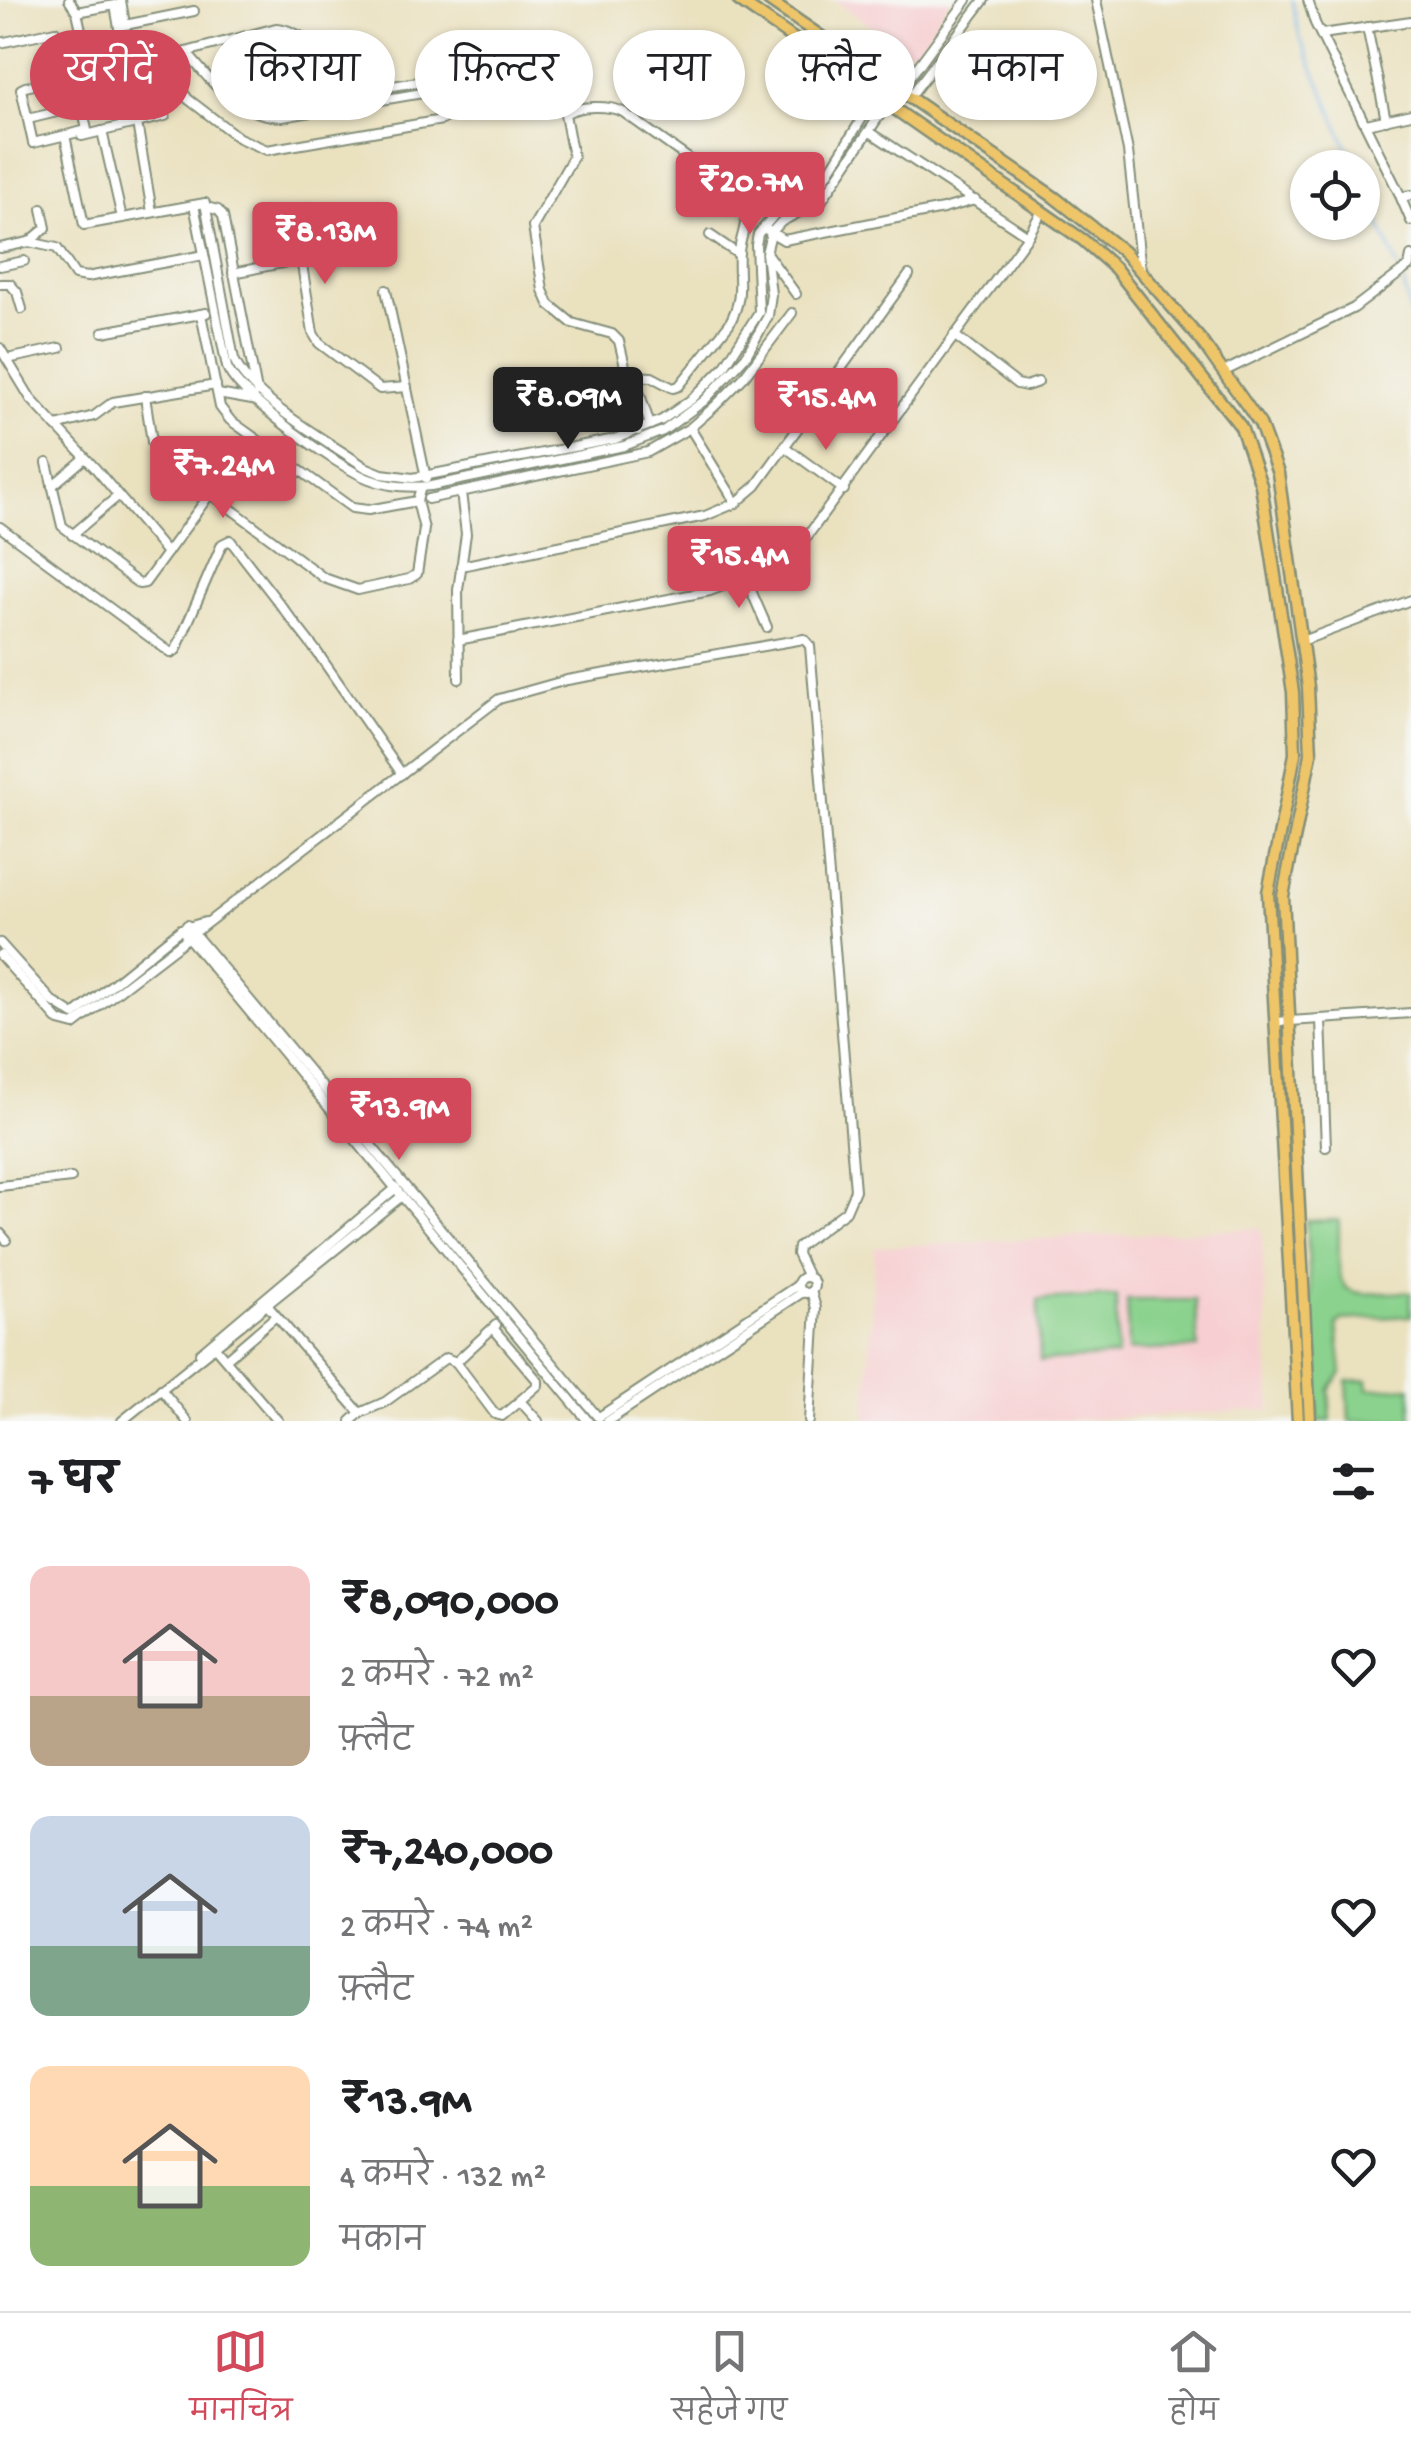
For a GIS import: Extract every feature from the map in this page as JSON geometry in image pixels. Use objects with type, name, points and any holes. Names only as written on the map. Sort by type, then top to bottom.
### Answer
[{"type":"main road","points":[[738,0],[781,30]]},
{"type":"main road","points":[[768,0],[811,30]]},
{"type":"main road","points":[[915,103],[1093,226],[1141,272],[1200,340],[1260,424],[1271,447],[1308,687],[1310,754],[1282,896],[1310,1421]]},
{"type":"main road","points":[[911,120],[1082,240],[1115,268],[1240,427],[1256,468],[1294,692],[1295,754],[1268,893],[1298,1421]]},
{"type":"main road","points":[[1082,240],[1093,226]]},
{"type":"main road","points":[[1286,800],[1302,802]]},
{"type":"street","points":[[69,0],[81,30]]},
{"type":"street","points":[[120,0],[125,25],[194,11]]},
{"type":"street","points":[[915,78],[966,0]]},
{"type":"street","points":[[1096,0],[1128,151],[1141,272]]},
{"type":"street","points":[[1308,0],[1366,124],[1406,196],[1411,221]]},
{"type":"street","points":[[915,81],[979,1]]},
{"type":"street","points":[[77,12],[116,5],[120,30]]},
{"type":"street","points":[[1322,34],[1411,21]]},
{"type":"street","points":[[1367,27],[1386,120]]},
{"type":"street","points":[[0,44],[30,37]]},
{"type":"street","points":[[191,58],[228,99],[267,116],[282,117],[415,94]]},
{"type":"street","points":[[28,120],[82,106],[88,130],[33,143],[21,89],[30,87]]},
{"type":"street","points":[[191,101],[239,138],[266,150],[442,120]]},
{"type":"street","points":[[628,377],[652,377],[673,388],[684,382],[736,313],[741,288],[738,254],[746,214],[743,200],[616,108],[567,111],[573,157],[533,226],[543,290],[550,304],[572,323],[616,336],[628,377],[626,391],[647,439]]},
{"type":"street","points":[[1366,124],[1411,114]]},
{"type":"street","points":[[42,145],[149,120]]},
{"type":"street","points":[[202,205],[204,255],[230,376],[350,470],[391,486],[422,487],[594,444],[681,413],[724,367],[759,312],[756,245],[784,208],[815,194],[863,120]]},
{"type":"street","points":[[768,230],[822,200],[878,120]]},
{"type":"street","points":[[137,123],[152,212]]},
{"type":"street","points":[[102,130],[122,218]]},
{"type":"street","points":[[870,132],[1028,236]]},
{"type":"street","points":[[854,136],[864,142]]},
{"type":"street","points":[[66,140],[82,222],[88,226],[202,205],[223,216],[255,396]]},
{"type":"street","points":[[768,230],[784,240],[975,200]]},
{"type":"street","points":[[202,205],[234,360],[255,396],[365,467],[400,478],[457,476],[647,439],[735,369],[763,329],[772,294],[766,254],[768,230]]},
{"type":"street","points":[[29,242],[46,228],[42,210]]},
{"type":"street","points":[[458,640],[710,590],[746,579],[784,558],[796,549],[844,490],[1028,236],[1042,211]]},
{"type":"street","points":[[710,234],[738,254]]},
{"type":"street","points":[[0,248],[29,242],[56,248],[78,277],[204,255]]},
{"type":"street","points":[[766,254],[796,294]]},
{"type":"street","points":[[1222,372],[1354,308],[1408,266],[1411,256]]},
{"type":"street","points":[[0,266],[24,260]]},
{"type":"street","points":[[233,274],[297,260],[302,265],[318,343],[380,390],[407,387]]},
{"type":"street","points":[[461,566],[706,516],[736,503],[756,486],[909,275]]},
{"type":"street","points":[[0,284],[10,284],[22,309]]},
{"type":"street","points":[[386,290],[426,478]]},
{"type":"street","points":[[104,332],[216,312]]},
{"type":"street","points":[[428,499],[648,452],[690,427],[743,378],[792,313]]},
{"type":"street","points":[[201,314],[222,411],[230,420],[352,508],[368,510],[417,501]]},
{"type":"street","points":[[954,336],[1018,384],[1038,382]]},
{"type":"street","points":[[0,348],[31,399],[166,553]]},
{"type":"street","points":[[8,358],[60,348]]},
{"type":"street","points":[[56,426],[94,416],[113,402],[145,396],[217,390],[255,396]]},
{"type":"street","points":[[145,396],[156,450],[173,468],[324,578],[358,590],[417,574],[424,529],[417,501],[422,487]]},
{"type":"street","points":[[681,413],[736,503]]},
{"type":"street","points":[[785,447],[844,490]]},
{"type":"street","points":[[52,486],[86,458]]},
{"type":"street","points":[[47,463],[58,518],[72,536],[138,584],[144,582],[210,494]]},
{"type":"street","points":[[457,476],[466,534],[461,566],[459,679]]},
{"type":"street","points":[[72,536],[118,496]]},
{"type":"street","points":[[0,527],[171,653],[176,650],[222,544],[230,540],[317,652],[402,774]]},
{"type":"street","points":[[746,579],[767,627]]},
{"type":"street","points":[[1302,641],[1411,600]]},
{"type":"street","points":[[0,955],[59,1021],[70,1026],[508,694],[800,638],[808,643],[855,1190],[846,1211],[798,1248],[808,1277],[801,1279],[816,1308],[809,1421]]},
{"type":"street","points":[[0,943],[52,1001],[74,1015],[184,927],[205,922]]},
{"type":"street","points":[[184,927],[597,1420],[804,1289]]},
{"type":"street","points":[[1275,1022],[1411,1014]]},
{"type":"street","points":[[1321,1020],[1326,1148]]},
{"type":"street","points":[[0,1186],[71,1178]]},
{"type":"street","points":[[213,1345],[267,1305],[402,1189]]},
{"type":"street","points":[[122,1421],[402,1189]]},
{"type":"street","points":[[267,1305],[360,1413]]},
{"type":"street","points":[[226,1360],[276,1316]]},
{"type":"street","points":[[456,1362],[507,1316]]},
{"type":"street","points":[[351,1421],[446,1358],[456,1362],[500,1417],[538,1382],[493,1328]]},
{"type":"street","points":[[213,1345],[278,1421]]},
{"type":"street","points":[[161,1388],[186,1421]]},
{"type":"street","points":[[520,1401],[538,1421]]},
{"type":"shaded area","points":[[834,0],[951,0],[915,54],[915,30],[878,30]]},
{"type":"shaded area","points":[[1261,1228],[1271,1410],[1048,1421],[866,1421],[875,1247]]},
{"type":"green space","points":[[1339,1220],[1339,1265],[1345,1287],[1366,1293],[1411,1292],[1411,1316],[1341,1320],[1337,1325],[1342,1373],[1329,1389],[1331,1421],[1318,1421],[1306,1221]]},
{"type":"green space","points":[[1116,1296],[1117,1356],[1040,1361],[1038,1300]]},
{"type":"green space","points":[[1127,1300],[1195,1300],[1198,1348],[1128,1351]]},
{"type":"green space","points":[[1367,1380],[1368,1389],[1411,1387],[1411,1421],[1349,1421],[1347,1381]]},
{"type":"waterway","points":[[1292,0],[1299,35],[1348,150]]},
{"type":"waterway","points":[[1380,225],[1399,269]]},
{"type":"waterway","points":[[1402,277],[1411,318]]}]
